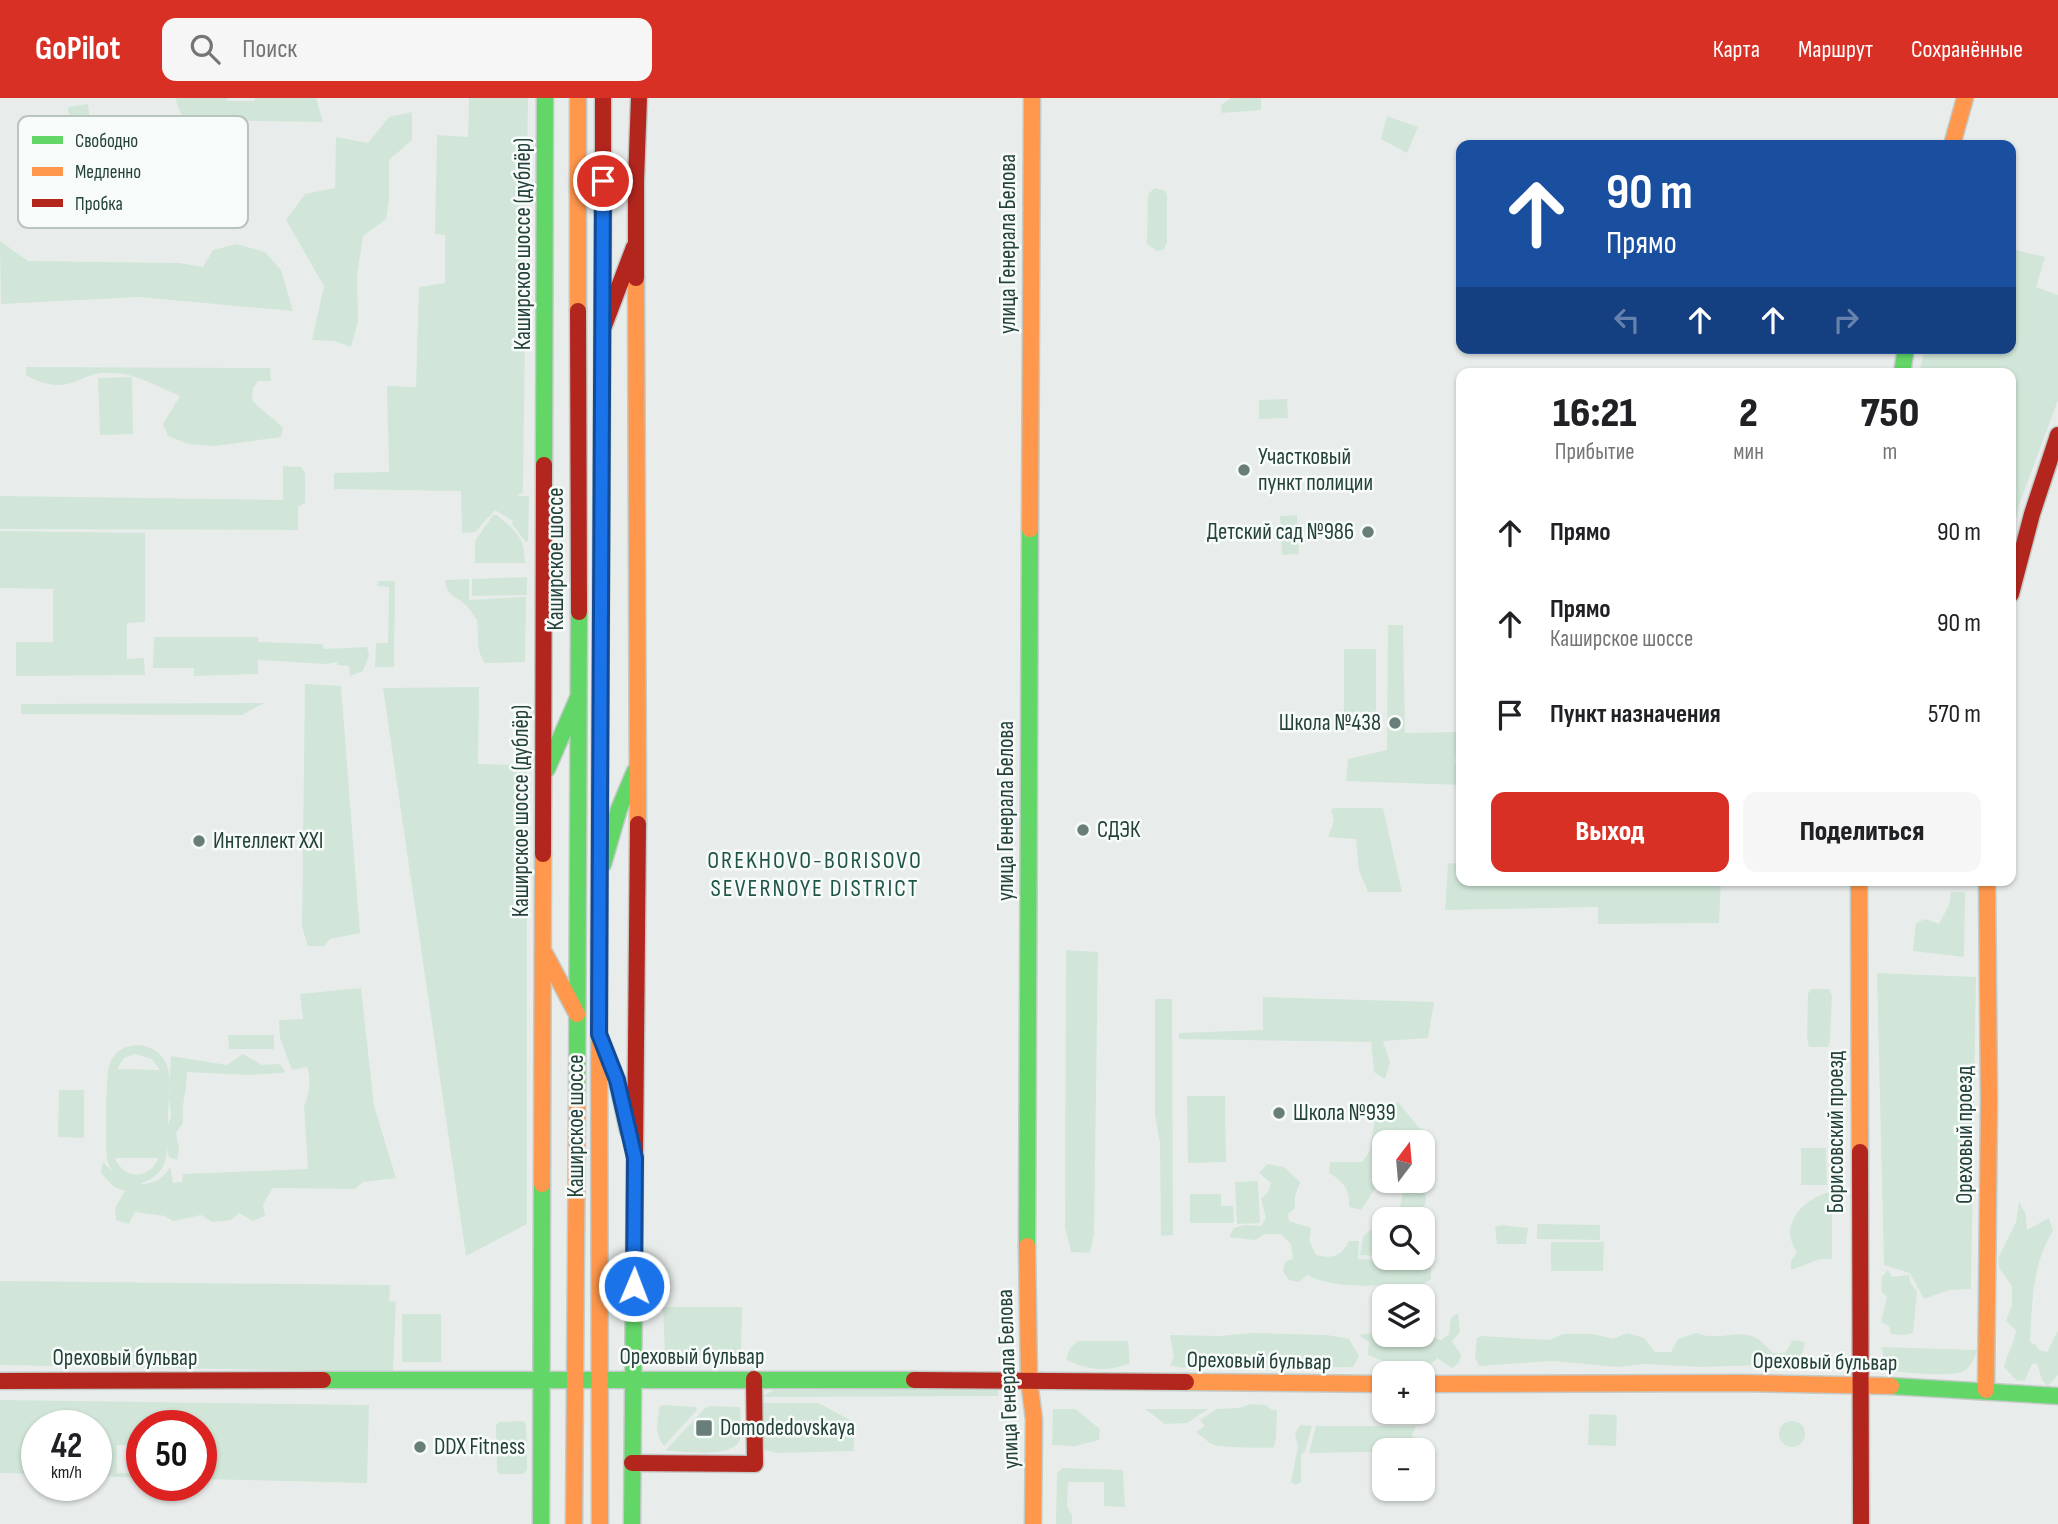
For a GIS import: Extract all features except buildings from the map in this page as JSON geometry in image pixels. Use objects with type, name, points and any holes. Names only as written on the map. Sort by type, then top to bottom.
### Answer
[{"type":"main road","name":"Каширское шоссе (дублёр)","points":[[541,1524],[545,98]]},
{"type":"main road","name":"Каширское шоссе","points":[[575,1524],[579,697],[578,98]]},
{"type":"main road","name":"Каширское шоссе","points":[[600,1524],[603,98]]},
{"type":"main road","points":[[632,1524],[638,765],[636,180],[639,98]]},
{"type":"main road","name":"улица Генерала Белова","points":[[1032,98],[1027,1093],[1029,1381],[1034,1420],[1033,1524]]},
{"type":"main road","points":[[1953,140],[1965,98]]},
{"type":"main road","points":[[601,332],[638,238]]},
{"type":"main road","points":[[2016,573],[2027,527],[2058,435]]},
{"type":"main road","points":[[544,779],[551,755],[579,697]]},
{"type":"main road","points":[[600,873],[619,809],[638,765]]},
{"type":"main road","name":"Борисовский проезд","points":[[1859,886],[1861,1524]]},
{"type":"main road","name":"Ореховый проезд","points":[[1986,1390],[1989,1101],[1987,886]]},
{"type":"main road","points":[[543,951],[577,1014]]},
{"type":"main road","points":[[599,1034],[617,1080],[635,1158]]},
{"type":"main road","points":[[632,1463],[755,1464],[754,1379]]},
{"type":"main road","name":"Ореховый бульвар","points":[[0,1381],[754,1379],[1372,1384]]},
{"type":"main road","name":"Ореховый бульвар","points":[[1435,1384],[1861,1384],[2058,1396]]},
{"type":"green space","points":[[175,98],[254,101],[255,98],[316,98],[323,122],[248,121],[248,116],[182,116]]},
{"type":"green space","points":[[469,98],[528,98],[523,492],[517,496],[529,496],[528,542],[512,524],[513,521],[495,510],[475,532],[462,533],[461,491],[334,489],[334,473],[389,472],[387,386],[416,387],[419,287],[445,283],[445,235],[435,234],[437,135],[468,137]]},
{"type":"green space","points":[[1231,98],[1261,98],[1261,110],[1222,113],[1221,105]]},
{"type":"green space","points":[[88,104],[89,116],[69,116],[68,107]]},
{"type":"green space","points":[[412,112],[412,140],[389,160],[386,219],[363,236],[357,276],[358,322],[351,347],[334,341],[312,340],[324,286],[286,220],[305,194],[335,188],[336,137],[368,143],[389,117]]},
{"type":"green space","points":[[1387,116],[1418,127],[1407,153],[1381,139]]},
{"type":"green space","points":[[1155,188],[1165,191],[1167,195],[1167,243],[1163,250],[1157,251],[1147,244],[1148,194]]},
{"type":"green space","points":[[0,241],[28,261],[179,263],[203,267],[213,250],[237,244],[265,252],[281,270],[293,311],[139,297],[1,304]]},
{"type":"green space","points":[[2016,250],[2045,257],[2036,287],[2058,295],[2058,400],[2016,519],[2016,368],[1920,368],[1924,354],[2016,354]]},
{"type":"green space","points":[[26,367],[270,368],[271,381],[258,381],[253,388],[252,400],[283,428],[281,437],[216,446],[188,444],[168,436],[163,424],[180,396],[143,380],[114,373],[94,374],[62,385],[40,382],[26,375]]},
{"type":"green space","points":[[132,377],[133,434],[100,435],[98,378]]},
{"type":"green space","points":[[1287,399],[1288,418],[1259,419],[1259,400]]},
{"type":"green space","points":[[283,466],[301,467],[305,473],[305,503],[298,507],[298,530],[0,529],[0,496],[283,500]]},
{"type":"green space","points":[[493,515],[497,515],[518,535],[523,546],[525,563],[475,563],[475,541]]},
{"type":"green space","points":[[1297,515],[1299,554],[1282,555],[1280,516]]},
{"type":"green space","points":[[0,531],[145,533],[145,622],[127,623],[127,659],[144,658],[145,675],[16,676],[16,642],[53,642],[53,589],[0,588]]},
{"type":"green space","points":[[527,577],[527,595],[472,596],[472,579]]},
{"type":"green space","points":[[469,579],[469,600],[526,597],[525,662],[485,663],[479,647],[477,620],[466,606],[450,594],[445,580]]},
{"type":"green space","points":[[378,581],[395,581],[394,667],[375,667],[376,643],[388,643],[389,587],[377,586]]},
{"type":"green space","points":[[1388,625],[1403,625],[1405,733],[1456,732],[1456,785],[1346,781],[1348,759],[1387,750]]},
{"type":"green space","points":[[154,637],[258,637],[258,642],[322,644],[324,649],[367,647],[369,656],[363,671],[350,676],[349,666],[337,665],[337,662],[326,664],[258,660],[258,674],[194,676],[194,668],[153,668]]},
{"type":"green space","points":[[1344,649],[1376,649],[1376,712],[1344,712]]},
{"type":"green space","points":[[305,684],[341,686],[360,933],[330,939],[324,946],[308,946],[302,927]]},
{"type":"green space","points":[[479,687],[478,764],[527,765],[527,1224],[466,1256],[383,688]]},
{"type":"green space","points":[[264,703],[242,715],[21,714],[21,704]]},
{"type":"green space","points":[[1383,808],[1402,892],[1368,892],[1359,870],[1356,839],[1328,837],[1334,821],[1331,809]]},
{"type":"green space","points":[[1448,863],[1456,864],[1456,886],[1721,886],[1719,923],[1598,924],[1598,907],[1445,910]]},
{"type":"green space","points":[[1951,892],[1965,892],[1964,957],[1913,951],[1916,923],[1925,919],[1939,924],[1949,905]]},
{"type":"green space","points":[[1066,950],[1098,952],[1094,1234],[1090,1253],[1071,1252],[1065,1227]]},
{"type":"green space","points":[[1877,973],[1976,977],[1971,1289],[1949,1290],[1924,1299],[1910,1273],[1884,1265]]},
{"type":"green space","points":[[361,988],[374,1106],[396,1178],[363,1182],[355,1189],[273,1188],[263,1204],[265,1216],[253,1221],[239,1213],[231,1220],[212,1222],[201,1215],[173,1221],[165,1216],[135,1212],[129,1224],[116,1220],[115,1208],[125,1191],[114,1187],[101,1173],[103,1162],[114,1173],[106,1152],[109,1066],[120,1050],[138,1045],[147,1047],[162,1057],[170,1082],[171,1056],[227,1065],[243,1054],[262,1065],[280,1064],[285,1071],[249,1075],[187,1072],[183,1123],[176,1133],[179,1149],[177,1160],[169,1157],[167,1149],[160,1171],[140,1184],[158,1180],[170,1167],[173,1183],[182,1182],[183,1174],[308,1169],[304,1106],[309,1092],[308,1071],[307,1067],[292,1070],[280,1038],[279,1020],[303,1019],[300,994]],"holes":[[[135,1054],[152,1059],[160,1070],[117,1069],[124,1058]],[[169,1097],[171,1116],[168,1125]],[[115,1158],[158,1158],[158,1159],[149,1171],[136,1175],[124,1170]]]},
{"type":"green space","points":[[1811,989],[1829,989],[1832,995],[1828,1047],[1809,1047],[1808,994]]},
{"type":"green space","points":[[1263,997],[1434,1002],[1428,1038],[1383,1041],[1390,1062],[1385,1079],[1374,1072],[1371,1042],[1179,1039],[1179,1033],[1263,1030]]},
{"type":"green space","points":[[1155,999],[1172,999],[1173,1235],[1161,1236],[1160,1143],[1155,1115]]},
{"type":"green space","points":[[228,1035],[274,1035],[274,1049],[229,1049]]},
{"type":"green space","points":[[59,1090],[84,1090],[84,1138],[58,1137]]},
{"type":"green space","points":[[1187,1096],[1225,1096],[1226,1162],[1188,1163]]},
{"type":"green space","points":[[1398,1102],[1424,1130],[1373,1130],[1375,1117]]},
{"type":"green space","points":[[1372,1137],[1372,1193],[1361,1210],[1349,1207],[1349,1196],[1345,1187],[1329,1173],[1330,1162],[1362,1162],[1370,1151]]},
{"type":"green space","points":[[1801,1148],[1826,1148],[1827,1185],[1801,1185]]},
{"type":"green space","points":[[1267,1164],[1284,1167],[1300,1182],[1295,1196],[1295,1208],[1288,1214],[1289,1221],[1311,1228],[1309,1241],[1316,1255],[1336,1256],[1349,1241],[1359,1241],[1358,1259],[1372,1260],[1372,1270],[1431,1270],[1431,1279],[1424,1284],[1350,1285],[1321,1281],[1309,1276],[1310,1273],[1299,1282],[1289,1280],[1283,1271],[1285,1262],[1293,1259],[1291,1244],[1281,1234],[1265,1234],[1255,1240],[1229,1237],[1234,1228],[1245,1225],[1261,1226],[1266,1218],[1261,1199],[1268,1192],[1271,1183],[1259,1173]]},
{"type":"green space","points":[[1258,1181],[1260,1223],[1237,1224],[1235,1182]]},
{"type":"green space","points":[[1832,1191],[1832,1259],[1820,1259],[1791,1270],[1791,1261],[1797,1252],[1790,1232],[1796,1214],[1812,1200]]},
{"type":"green space","points":[[1190,1194],[1221,1194],[1221,1206],[1233,1206],[1234,1223],[1190,1223]]},
{"type":"green space","points":[[1402,1194],[1425,1194],[1424,1207],[1400,1207]]},
{"type":"green space","points":[[2019,1202],[2026,1215],[2027,1230],[2049,1218],[2053,1231],[2037,1271],[2030,1342],[2039,1350],[2047,1352],[2058,1330],[2058,1375],[2048,1386],[2042,1380],[2037,1363],[2032,1364],[2025,1380],[2017,1381],[2004,1367],[2016,1330],[2006,1321],[2012,1305],[2012,1286],[1999,1268],[1998,1258],[2016,1222]]},
{"type":"green space","points":[[1537,1224],[1600,1225],[1600,1240],[1537,1239]]},
{"type":"green space","points":[[1501,1225],[1528,1228],[1526,1244],[1497,1244],[1495,1227]]},
{"type":"green space","points":[[1372,1231],[1372,1256],[1360,1255],[1363,1237]]},
{"type":"green space","points":[[1551,1242],[1604,1242],[1603,1271],[1551,1271]]},
{"type":"green space","points":[[1888,1270],[1892,1277],[1909,1275],[1917,1292],[1913,1333],[1891,1334],[1889,1326],[1881,1322],[1887,1297],[1881,1291],[1882,1277]]},
{"type":"green space","points":[[0,1281],[390,1285],[389,1301],[396,1302],[393,1372],[0,1365]]},
{"type":"green space","points":[[663,1307],[742,1307],[741,1357],[665,1355]]},
{"type":"green space","points":[[1458,1313],[1460,1332],[1452,1341],[1461,1355],[1459,1363],[1452,1368],[1437,1358],[1434,1361],[1384,1361],[1375,1358],[1368,1355],[1369,1342],[1359,1335],[1372,1334],[1372,1347],[1435,1347],[1435,1337],[1441,1340],[1449,1334],[1451,1318]]},
{"type":"green space","points":[[402,1314],[441,1314],[441,1362],[402,1362]]},
{"type":"green space","points":[[1250,1333],[1327,1335],[1349,1339],[1359,1356],[1353,1367],[1235,1368],[1216,1362],[1182,1368],[1170,1365],[1174,1357],[1170,1335],[1220,1336]]},
{"type":"green space","points":[[1627,1333],[1644,1338],[1655,1352],[1671,1352],[1678,1339],[1696,1333],[1712,1336],[1749,1335],[1773,1353],[1785,1353],[1793,1340],[1805,1342],[1801,1359],[1796,1364],[1702,1367],[1645,1364],[1618,1367],[1552,1361],[1479,1366],[1475,1357],[1477,1338],[1481,1336],[1549,1340],[1563,1334],[1594,1334],[1613,1339]]},
{"type":"green space","points":[[1078,1341],[1128,1341],[1130,1363],[1098,1369],[1066,1360],[1070,1348]]},
{"type":"green space","points":[[1882,1347],[1977,1350],[1972,1363],[1965,1371],[1937,1374],[1889,1370],[1884,1365]]},
{"type":"green space","points":[[998,1389],[998,1396],[761,1397],[774,1390]]},
{"type":"green space","points":[[0,1400],[369,1405],[367,1483],[217,1479],[217,1410],[126,1410],[126,1445],[117,1445],[117,1473],[126,1473],[126,1477],[112,1477],[112,1410],[21,1410],[21,1474],[0,1473]]},
{"type":"green space","points":[[760,1403],[818,1403],[854,1422],[854,1451],[777,1453],[765,1450],[762,1446]]},
{"type":"green space","points":[[1251,1404],[1266,1405],[1277,1410],[1274,1447],[1218,1446],[1196,1432],[1205,1426],[1200,1420],[1217,1409],[1239,1408]]},
{"type":"green space","points":[[659,1407],[696,1407],[697,1410],[664,1446],[657,1427]]},
{"type":"green space","points":[[740,1407],[741,1436],[735,1446],[718,1452],[665,1451],[705,1408]]},
{"type":"green space","points":[[1053,1409],[1075,1409],[1100,1429],[1099,1440],[1075,1446],[1052,1445]]},
{"type":"green space","points":[[1145,1409],[1208,1409],[1187,1423],[1165,1424]]},
{"type":"green space","points":[[1589,1414],[1617,1415],[1616,1446],[1588,1445]]},
{"type":"green space","points":[[523,1421],[526,1424],[527,1470],[523,1474],[500,1474],[497,1471],[496,1425],[499,1422]]},
{"type":"green space","points":[[1792,1421],[1801,1425],[1805,1434],[1801,1443],[1792,1447],[1783,1443],[1779,1434],[1783,1425]]},
{"type":"green space","points":[[1300,1425],[1312,1426],[1305,1451],[1301,1455],[1301,1482],[1296,1485],[1291,1482],[1298,1446],[1295,1434]]},
{"type":"green space","points":[[1316,1426],[1416,1426],[1413,1438],[1372,1438],[1372,1452],[1309,1453]]},
{"type":"green space","points":[[1063,1468],[1123,1470],[1125,1507],[1104,1506],[1104,1482],[1068,1482],[1067,1506],[1072,1515],[1072,1524],[1056,1524],[1057,1473]]},
{"type":"traffic: fast","points":[[544,465],[545,98]]},
{"type":"traffic: fast","points":[[599,942],[603,211]]},
{"type":"traffic: fast","points":[[1903,368],[1905,354]]},
{"type":"traffic: fast","points":[[1027,1246],[1030,529]]},
{"type":"traffic: fast","points":[[577,1106],[579,612]]},
{"type":"traffic: fast","points":[[547,769],[578,698]]},
{"type":"traffic: fast","points":[[603,864],[619,809],[635,771]]},
{"type":"traffic: fast","points":[[632,1524],[635,1156]]},
{"type":"traffic: fast","points":[[541,1524],[542,1184]]},
{"type":"traffic: fast","points":[[323,1380],[914,1380]]},
{"type":"traffic: fast","points":[[1891,1386],[2058,1396]]},
{"type":"traffic: slow","points":[[578,98],[578,311]]},
{"type":"traffic: slow","points":[[1030,529],[1032,98]]},
{"type":"traffic: slow","points":[[1953,140],[1965,98]]},
{"type":"traffic: slow","points":[[636,278],[638,824]]},
{"type":"traffic: slow","points":[[542,1184],[543,854]]},
{"type":"traffic: slow","points":[[1859,886],[1860,1152]]},
{"type":"traffic: slow","points":[[1986,1390],[1989,1101],[1987,886]]},
{"type":"traffic: slow","points":[[599,942],[600,1524]]},
{"type":"traffic: slow","points":[[545,954],[577,1014]]},
{"type":"traffic: slow","points":[[601,1040],[617,1080],[628,1131]]},
{"type":"traffic: slow","points":[[574,1524],[577,1106]]},
{"type":"traffic: slow","points":[[1027,1246],[1029,1380],[1034,1420],[1033,1524]]},
{"type":"traffic: slow","points":[[1186,1382],[1372,1384]]},
{"type":"traffic: slow","points":[[1435,1384],[1741,1383],[1891,1386]]},
{"type":"traffic: jam","points":[[603,98],[603,211]]},
{"type":"traffic: jam","points":[[636,278],[639,98]]},
{"type":"traffic: jam","points":[[604,326],[634,247]]},
{"type":"traffic: jam","points":[[578,311],[579,612]]},
{"type":"traffic: jam","points":[[2016,575],[2032,514],[2058,435]]},
{"type":"traffic: jam","points":[[543,854],[544,465]]},
{"type":"traffic: jam","points":[[635,1156],[638,824]]},
{"type":"traffic: jam","points":[[1860,1152],[1861,1524]]},
{"type":"traffic: jam","points":[[632,1463],[755,1464],[754,1379]]},
{"type":"traffic: jam","points":[[0,1381],[323,1380]]},
{"type":"traffic: jam","points":[[914,1380],[1186,1382]]},
{"type":"place","name":"Участковый пункт полиции","points":[[1244,470]]},
{"type":"place","name":"Детский сад №986","points":[[1368,532]]},
{"type":"place","name":"Школа №438","points":[[1395,723]]},
{"type":"place","name":"СДЭК","points":[[1083,830]]},
{"type":"place","name":"Интеллект XXI","points":[[199,841]]},
{"type":"place","name":"Школа №939","points":[[1279,1113]]},
{"type":"place","name":"Domodedovskaya","points":[[704,1428]]},
{"type":"place","name":"DDX Fitness","points":[[420,1447]]},
{"type":"district","name":"OREKHOVO-BORISOVO SEVERNOYE DISTRICT","points":[[815,874]]},
{"type":"route","points":[[603,181],[599,1034],[617,1080],[635,1158],[634,1286]]}]
